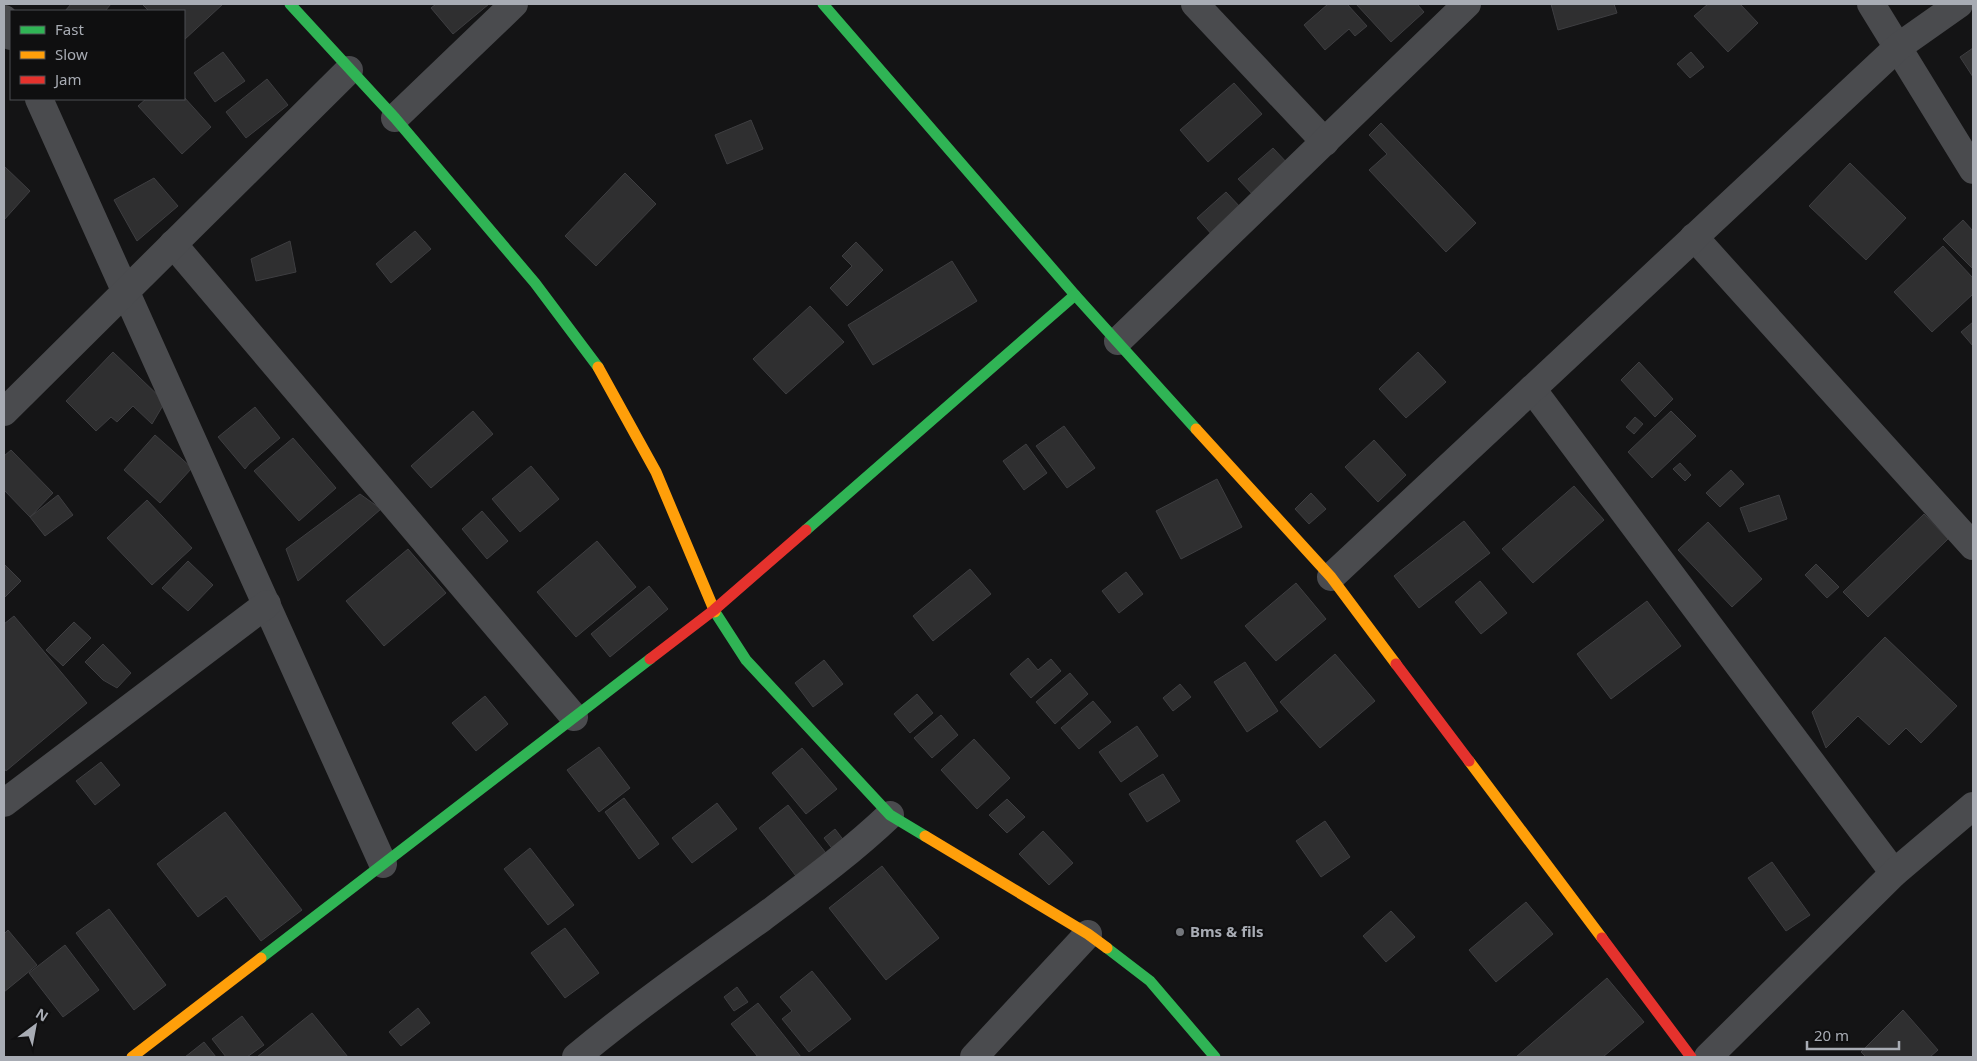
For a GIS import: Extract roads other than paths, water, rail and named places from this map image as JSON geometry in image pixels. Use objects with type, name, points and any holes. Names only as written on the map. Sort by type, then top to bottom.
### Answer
[{"type":"street","points":[[290,4],[395,118],[535,283],[602,372],[656,472],[714,610],[746,660],[890,815],[1088,934],[1150,981],[1214,1057]]},
{"type":"street","points":[[395,118],[514,4]]},
{"type":"street","points":[[823,4],[1075,295],[1331,577],[1691,1057]]},
{"type":"street","points":[[1195,4],[1325,142]]},
{"type":"street","points":[[1118,341],[1467,4]]},
{"type":"street","points":[[1871,4],[1973,170]]},
{"type":"street","points":[[1331,577],[1898,47],[1960,4]]},
{"type":"street","points":[[4,19],[10,34]]},
{"type":"street","points":[[4,412],[349,70]]},
{"type":"street","points":[[39,100],[124,292],[267,604],[383,864]]},
{"type":"street","points":[[1694,236],[1973,546]]},
{"type":"street","points":[[173,244],[574,717]]},
{"type":"street","points":[[132,1057],[714,610],[1075,295]]},
{"type":"street","points":[[1532,389],[1894,873]]},
{"type":"street","points":[[4,802],[267,604]]},
{"type":"street","points":[[1708,1057],[1894,873],[1973,806]]},
{"type":"street","points":[[576,1057],[615,1024],[806,885],[867,837],[890,815]]},
{"type":"street","points":[[974,1057],[1088,934]]},
{"type":"place","name":"Bms & fils","points":[[1180,932]]}]
